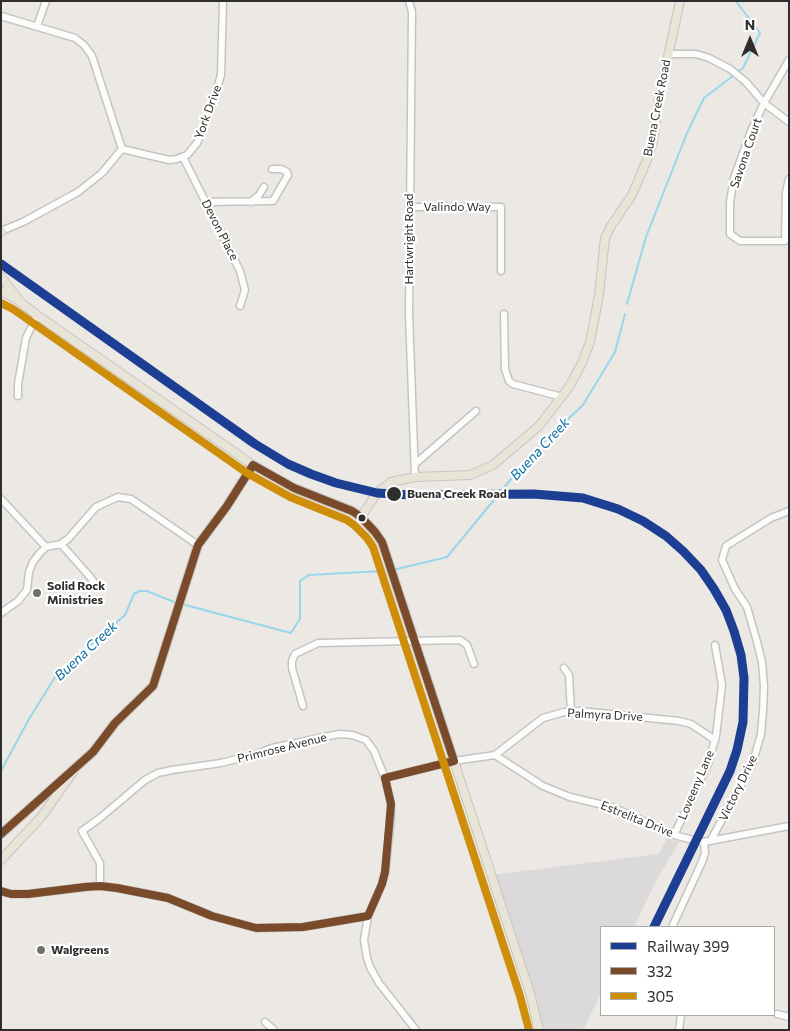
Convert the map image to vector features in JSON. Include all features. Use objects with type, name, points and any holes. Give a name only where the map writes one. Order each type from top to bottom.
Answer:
[{"type":"main road","name":"Buena Creek Road","points":[[361,517],[382,488],[393,481],[415,476],[461,476],[477,473],[493,465],[539,426],[562,397],[582,363],[590,342],[599,295],[605,238],[632,195],[649,155],[680,1]]},
{"type":"main road","points":[[1,277],[19,301]]},
{"type":"main road","points":[[1,291],[19,301],[253,466],[294,488],[331,501],[361,517],[382,542],[530,993],[539,1030]]},
{"type":"main road","points":[[1,834],[92,752],[115,723],[153,686],[198,545],[227,506],[253,466]]},
{"type":"main road","points":[[1,860],[42,816],[77,766]]},
{"type":"street","points":[[37,26],[46,1]]},
{"type":"street","name":"York Drive","points":[[182,157],[198,143],[218,88],[222,62],[223,1]]},
{"type":"street","name":"Hartwright Road","points":[[409,1],[412,12],[409,314],[415,476]]},
{"type":"street","points":[[1,16],[75,38],[84,45],[92,56],[122,149]]},
{"type":"street","points":[[668,54],[696,54],[709,58],[739,76],[764,103],[789,122]]},
{"type":"street","points":[[764,103],[789,60]]},
{"type":"street","name":"Savona Court","points":[[764,103],[751,131],[734,178],[730,202],[730,234],[740,241],[785,241],[786,192],[789,180]]},
{"type":"street","points":[[122,149],[169,160],[182,157]]},
{"type":"street","points":[[2,231],[23,222],[78,192],[102,173],[122,149]]},
{"type":"street","name":"Devon Place","points":[[182,157],[240,271],[244,290],[240,306]]},
{"type":"street","points":[[206,202],[271,202],[288,175],[281,169],[272,169]]},
{"type":"street","points":[[251,202],[264,187]]},
{"type":"street","name":"Valindo Way","points":[[410,207],[501,207],[501,271]]},
{"type":"street","points":[[504,314],[505,369],[509,381],[513,384],[562,397]]},
{"type":"street","points":[[18,396],[18,384],[26,338],[37,315]]},
{"type":"street","points":[[415,464],[476,410]]},
{"type":"street","points":[[1,613],[18,602],[27,590],[29,572],[33,562],[46,547],[61,544],[68,539],[96,507],[106,501],[123,497],[131,499],[198,545]]},
{"type":"street","points":[[1,499],[46,547]]},
{"type":"street","name":"Victory Drive","points":[[672,926],[702,862],[708,841],[753,762],[761,734],[763,678],[756,638],[747,607],[735,589],[722,560],[726,546],[771,518],[789,511]]},
{"type":"street","points":[[61,544],[95,584]]},
{"type":"street","points":[[303,706],[292,668],[295,654],[315,644],[326,642],[460,640],[467,645],[474,664]]},
{"type":"street","name":"Loveeny Lane","points":[[674,835],[708,764],[715,740],[721,707],[722,685],[715,645]]},
{"type":"street","points":[[564,668],[570,675],[571,712]]},
{"type":"street","name":"Palmyra Drive","points":[[385,778],[454,761],[495,755],[543,718],[571,712],[679,721],[691,724],[715,740]]},
{"type":"street","name":"Primrose Avenue","points":[[100,886],[100,863],[82,831],[145,780],[158,773],[221,763],[272,748],[339,734],[352,735],[366,740],[374,751],[385,778],[392,817],[386,868],[382,884],[368,916],[364,940],[370,967],[379,983],[416,1030]]},
{"type":"street","name":"Estrelita Drive","points":[[495,755],[543,786],[570,797],[612,807],[674,835],[708,841],[789,826]]},
{"type":"street","points":[[1,891],[11,894],[28,894],[100,886],[168,898],[212,916],[256,928],[304,927],[368,916]]},
{"type":"street","points":[[777,1014],[789,1017]]},
{"type":"street","points":[[679,1030],[681,1016]]},
{"type":"street","points":[[265,1022],[274,1030]]},
{"type":"shaded area","points":[[667,838],[679,842],[656,881],[634,926],[600,926],[600,995],[583,1030],[542,1030],[491,875],[659,854]]},
{"type":"waterway","name":"Buena Creek","points":[[736,1],[760,33],[743,68],[737,72]]},
{"type":"waterway","name":"Buena Creek","points":[[627,304],[646,237],[687,133],[704,98],[734,75]]},
{"type":"waterway","name":"Buena Creek","points":[[397,569],[447,557],[535,450],[583,405],[615,352],[625,314]]},
{"type":"waterway","name":"Buena Creek","points":[[185,605],[291,633],[300,619],[300,581],[309,575],[382,571]]},
{"type":"waterway","name":"Buena Creek","points":[[1,771],[29,719],[57,674],[125,615],[134,594],[140,591],[147,591],[174,602]]},
{"type":"rail line","name":"399","points":[[1,264],[255,444],[288,464],[311,474],[336,483],[377,493],[411,495],[534,494],[583,498],[618,509],[643,521],[666,536],[683,551],[701,570],[714,589],[726,610],[734,631],[741,655],[744,678],[743,722],[730,771],[654,926]]},
{"type":"transit line","name":"305","points":[[1,303],[13,309],[247,473],[290,497],[347,520],[367,538],[373,547],[520,996],[529,1030]]},
{"type":"transit line","name":"332","points":[[1,834],[93,752],[115,723],[153,686],[198,545],[227,506],[253,465],[294,488],[352,511],[361,517],[375,532],[382,542],[454,761],[385,778],[391,804],[385,872],[382,884],[368,916],[303,927],[256,928],[212,916],[168,898],[117,888],[85,887],[28,894],[11,894],[1,891]]},
{"type":"place","name":"Buena Creek Road","points":[[394,494]]},
{"type":"place","name":"Solid Rock Ministries","points":[[37,593]]},
{"type":"place","name":"Walgreens","points":[[41,950]]}]
